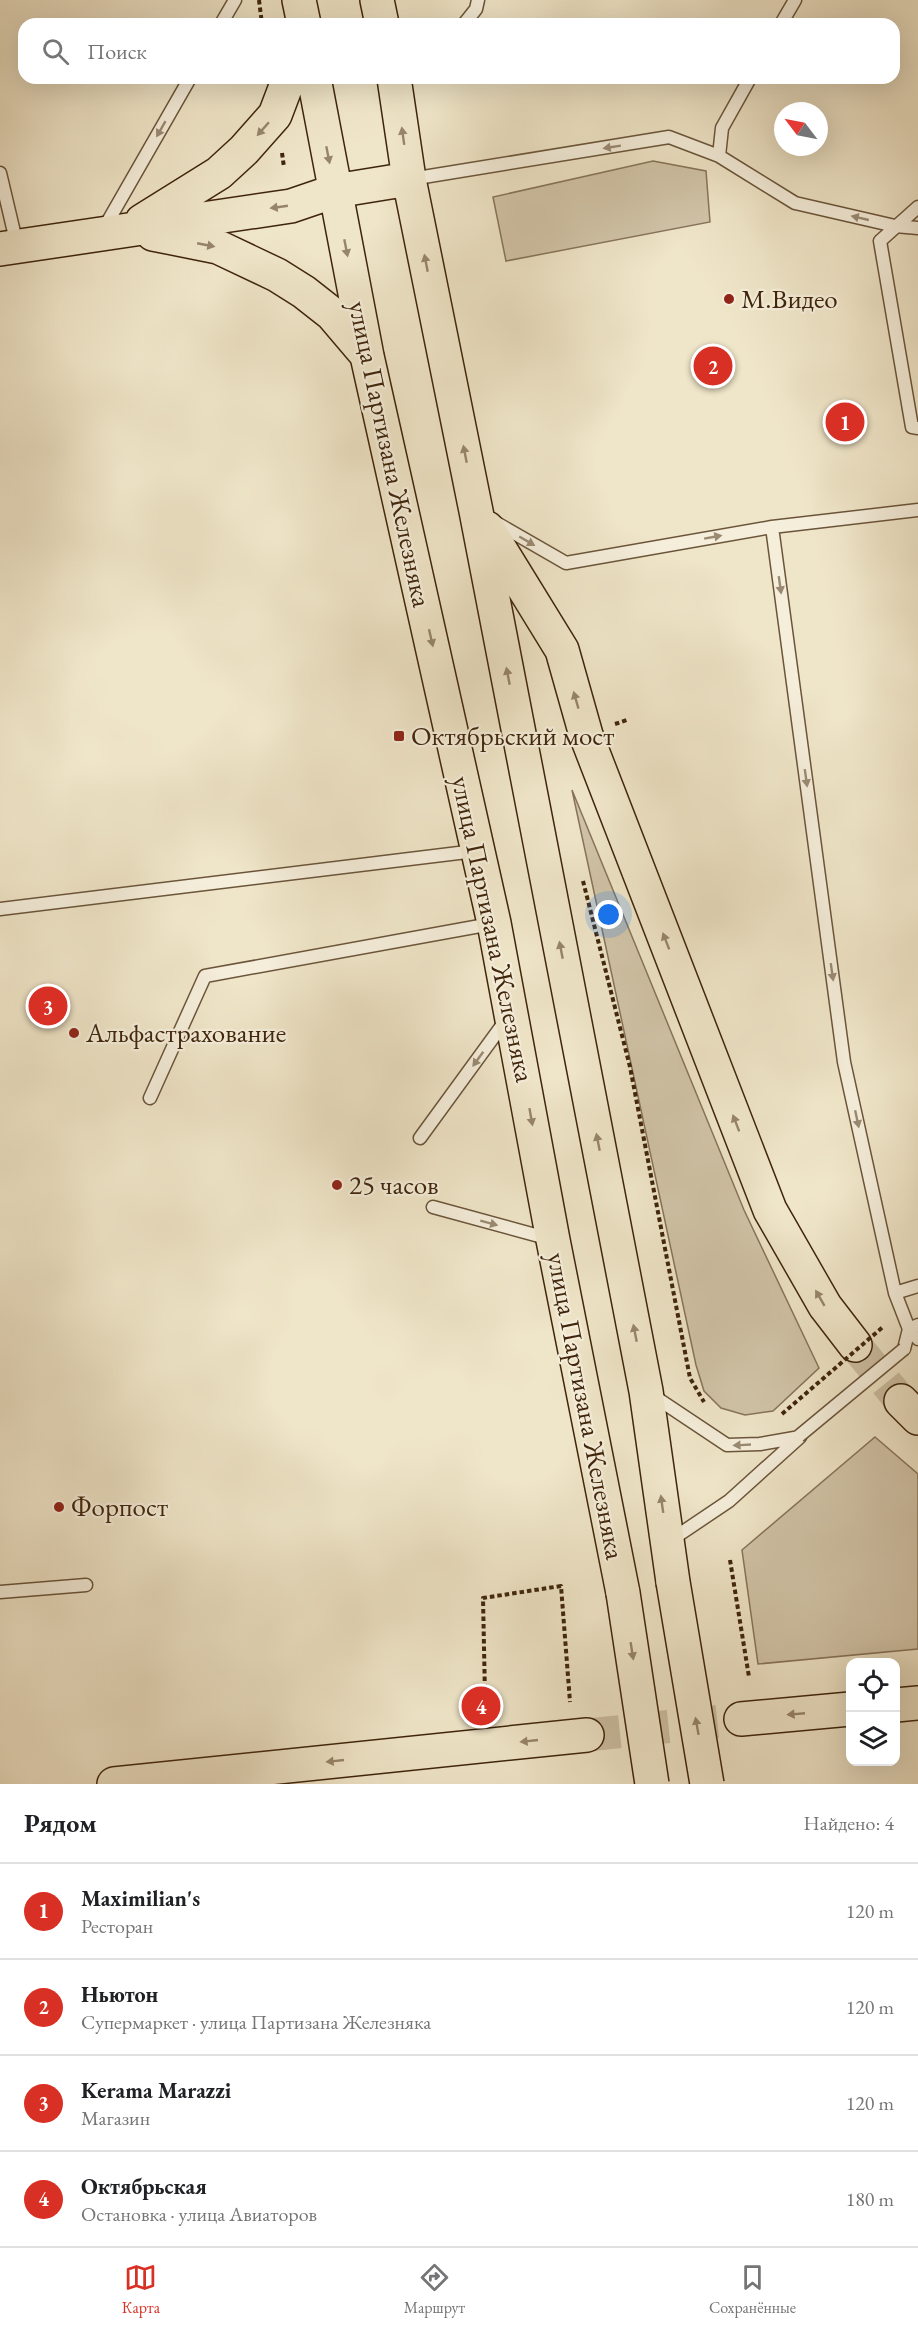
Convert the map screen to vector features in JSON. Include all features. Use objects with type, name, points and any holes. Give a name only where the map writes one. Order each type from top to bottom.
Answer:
[{"type":"main road","points":[[296,18],[298,0]]},
{"type":"main road","points":[[298,0],[302,18]]},
{"type":"main road","points":[[376,0],[380,18]]},
{"type":"main road","points":[[115,231],[219,174],[275,115],[287,84]]},
{"type":"main road","name":"улица Партизана Железняка","points":[[315,84],[367,356],[479,851],[512,1011],[553,1240],[623,1593],[652,1784]]},
{"type":"main road","name":"улица Партизана Железняка","points":[[399,86],[409,179],[476,511],[646,1390],[673,1582],[707,1784]]},
{"type":"main road","points":[[8,248],[291,206],[335,191],[409,179]]},
{"type":"main road","points":[[115,231],[218,247],[277,275],[332,314],[367,356]]},
{"type":"main road","points":[[476,511],[562,650],[585,735],[770,1210],[825,1306],[855,1345]]},
{"type":"main road","points":[[900,1705],[918,1703]]},
{"type":"main road","points":[[741,1719],[846,1709]]},
{"type":"main road","points":[[114,1784],[587,1735]]},
{"type":"lane","points":[[225,18],[235,0]]},
{"type":"lane","points":[[469,18],[476,9],[478,0]]},
{"type":"lane","points":[[784,18],[795,0]]},
{"type":"lane","points":[[115,231],[187,84]]},
{"type":"lane","points":[[719,156],[722,128],[747,84]]},
{"type":"lane","points":[[409,179],[669,137],[719,156],[795,203],[894,226],[918,228]]},
{"type":"lane","points":[[0,173],[8,248]]},
{"type":"lane","points":[[918,207],[894,226],[880,242],[912,427],[918,428]]},
{"type":"lane","points":[[476,511],[566,563],[772,527],[918,510]]},
{"type":"lane","points":[[772,527],[844,1062],[895,1293],[918,1339]]},
{"type":"lane","points":[[0,909],[479,851]]},
{"type":"lane","points":[[150,1098],[205,976],[494,923]]},
{"type":"lane","points":[[420,1138],[512,1011]]},
{"type":"lane","points":[[433,1207],[553,1240]]},
{"type":"lane","points":[[895,1293],[918,1286]]},
{"type":"lane","points":[[667,1543],[729,1501],[799,1437],[904,1349],[914,1327]]},
{"type":"lane","points":[[646,1390],[727,1445],[760,1444],[799,1437]]},
{"type":"lane","points":[[0,1592],[86,1585]]},
{"type":"path","points":[[259,0],[261,18]]},
{"type":"path","points":[[585,735],[627,720]]},
{"type":"path","points":[[580,873],[630,1068],[690,1378],[704,1402],[712,1408]]},
{"type":"path","points":[[776,1418],[885,1326]]},
{"type":"path","points":[[730,1560],[749,1677]]},
{"type":"path","points":[[485,1696],[483,1598],[561,1586],[570,1702]]},
{"type":"shaded area","points":[[653,161],[706,171],[710,222],[506,261],[493,197]]},
{"type":"shaded area","points":[[572,790],[744,1210],[819,1368],[773,1411],[745,1415],[721,1408],[704,1391],[696,1365]]},
{"type":"shaded area","points":[[875,1437],[918,1474],[918,1649],[758,1664],[742,1550]]},
{"type":"tunnel","points":[[855,1345],[901,1401]]},
{"type":"tunnel","points":[[587,1735],[741,1719]]},
{"type":"place","name":"М.Видео","points":[[729,299]]},
{"type":"place","name":"Ньютон","points":[[713,366]]},
{"type":"place","name":"Maximilian's","points":[[845,422]]},
{"type":"place","name":"Октябрьский мост","points":[[399,736]]},
{"type":"place","name":"Kerama Marazzi","points":[[48,1006]]},
{"type":"place","name":"Альфастрахование","points":[[74,1033]]},
{"type":"place","name":"25 часов","points":[[337,1185]]},
{"type":"place","name":"Форпост","points":[[59,1507]]},
{"type":"place","name":"Октябрьская","points":[[481,1706]]}]
